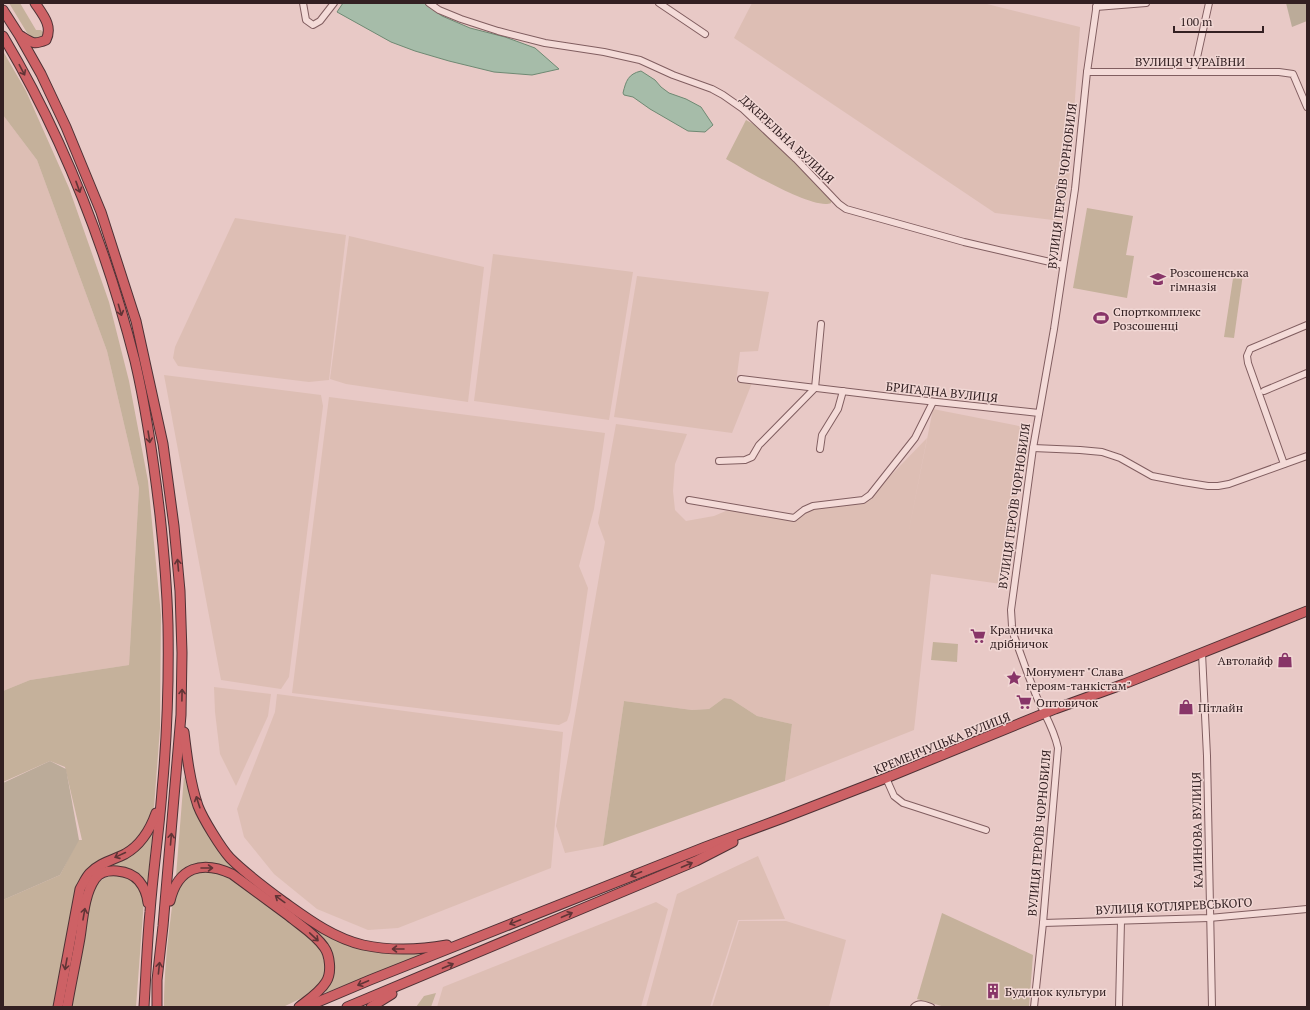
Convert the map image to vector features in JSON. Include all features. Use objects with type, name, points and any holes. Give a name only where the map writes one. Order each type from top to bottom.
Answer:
[{"type":"highway","points":[[19,34],[31,42],[37,43],[46,40],[48,35],[48,24],[35,3]]},
{"type":"highway","points":[[3,10],[19,34],[66,127],[101,212],[136,321],[163,444],[174,526],[180,591],[182,653],[181,715],[158,980],[157,1007]]},
{"type":"highway","points":[[3,36],[55,134],[76,181],[120,308],[135,363],[156,480],[167,599],[167,716],[162,790],[150,912],[144,1007]]},
{"type":"highway","name":"КРЕМЕНЧУЦЬКА ВУЛИЦЯ","points":[[764,825],[1307,611]]},
{"type":"highway","points":[[181,715],[190,778],[199,807],[211,830],[229,856],[257,882],[313,923],[334,934],[361,944],[388,950],[429,948],[464,943]]},
{"type":"highway","points":[[58,1007],[80,889],[89,873],[100,865],[125,854],[143,839],[151,827],[162,790]]},
{"type":"highway","points":[[306,1007],[705,847],[764,825]]},
{"type":"highway","points":[[347,1007],[696,861],[764,825]]},
{"type":"highway","points":[[163,926],[174,887],[179,879],[189,872],[199,868],[209,867],[222,869],[232,874],[305,928],[325,948],[330,967],[329,976],[326,982],[313,996],[299,1007]]},
{"type":"highway","points":[[67,1007],[87,897],[96,878],[107,872],[117,871],[133,876],[138,880],[147,894],[150,912]]},
{"type":"highway","points":[[371,1007],[423,976]]},
{"type":"street","points":[[303,3],[306,20],[313,25],[320,21],[334,3]]},
{"type":"street","name":"ДЖЕРЕЛЬНА ВУЛИЦЯ","points":[[429,3],[439,10],[460,20],[498,31],[545,43],[604,52],[640,60],[673,75],[723,94],[743,109],[796,159],[839,204],[846,209],[964,242],[1063,265]]},
{"type":"street","points":[[659,3],[705,34]]},
{"type":"street","points":[[1097,5],[1146,3]]},
{"type":"street","points":[[1194,71],[1209,3]]},
{"type":"street","name":"ВУЛИЦЯ ГЕРОЇВ ЧОРНОБИЛЯ","points":[[1034,1007],[1058,748],[1056,736],[1038,699],[1014,636],[1011,618],[1011,602],[1033,448],[1074,189],[1087,72],[1097,5]]},
{"type":"street","name":"ВУЛИЦЯ ЧУРАЇВНИ","points":[[1087,72],[1194,71],[1279,72],[1293,74],[1307,107]]},
{"type":"street","points":[[719,461],[745,460],[752,457],[759,445],[815,388],[821,324]]},
{"type":"street","points":[[1284,464],[1247,358],[1250,349],[1307,325]]},
{"type":"street","points":[[1264,392],[1307,373]]},
{"type":"street","name":"БРИГАДНА ВУЛИЦЯ","points":[[741,379],[1039,414]]},
{"type":"street","points":[[820,449],[822,435],[838,409],[842,391]]},
{"type":"street","points":[[689,500],[794,518],[804,510],[813,506],[863,500],[870,495],[915,438],[933,402]]},
{"type":"street","points":[[1033,448],[1102,452],[1120,458],[1152,476],[1208,486],[1229,484],[1307,456]]},
{"type":"street","name":"КАЛИНОВА ВУЛИЦЯ","points":[[1202,653],[1207,748],[1209,918],[1212,1007]]},
{"type":"street","points":[[886,778],[894,796],[903,803],[986,830]]},
{"type":"street","name":"ВУЛИЦЯ КОТЛЯРЕВСЬКОГО","points":[[1042,923],[1209,918],[1307,909]]},
{"type":"street","points":[[1119,1007],[1121,921]]},
{"type":"street","points":[[914,1007],[918,1004],[931,1007]]},
{"type":"shaded area","points":[[9,3],[20,3],[36,30],[41,30],[44,33],[44,36],[37,40],[29,36]]},
{"type":"shaded area","points":[[343,3],[424,3],[442,16],[470,28],[505,37],[535,48],[559,69],[532,75],[494,72],[415,51],[391,42],[337,12]]},
{"type":"shaded area","points":[[752,3],[983,3],[1080,27],[1069,184],[1061,221],[995,213],[734,38]]},
{"type":"shaded area","points":[[1286,3],[1307,3],[1307,21],[1292,27]]},
{"type":"shaded area","points":[[3,51],[26,91],[69,188],[109,302],[129,381],[148,481],[161,615],[160,728],[154,807],[141,833],[125,850],[108,856],[92,866],[55,1007],[3,1007],[3,900],[60,875],[78,840],[82,840],[65,767],[50,761],[3,782],[3,691],[30,680],[129,665],[139,488],[107,351],[37,160],[3,115]]},
{"type":"shaded area","points":[[641,71],[655,80],[669,93],[686,99],[701,107],[713,125],[705,132],[688,131],[650,109],[633,97],[624,95],[624,89],[630,76]]},
{"type":"shaded area","points":[[3,115],[37,160],[107,351],[139,488],[129,665],[30,680],[3,691]]},
{"type":"shaded area","points":[[746,120],[757,126],[825,192],[831,200],[831,203],[822,204],[795,195],[726,159]]},
{"type":"shaded area","points":[[1087,208],[1133,216],[1126,255],[1134,256],[1127,298],[1073,288]]},
{"type":"shaded area","points":[[235,218],[346,235],[329,380],[309,382],[178,366],[173,358],[175,347]]},
{"type":"shaded area","points":[[349,236],[484,267],[468,402],[346,384],[330,379]]},
{"type":"shaded area","points":[[493,254],[633,272],[609,420],[474,401]]},
{"type":"shaded area","points":[[1234,272],[1243,274],[1234,338],[1224,337]]},
{"type":"shaded area","points":[[637,276],[769,292],[758,351],[740,352],[736,382],[752,383],[732,433],[614,417]]},
{"type":"shaded area","points":[[164,375],[321,395],[323,406],[289,677],[281,689],[221,680]]},
{"type":"shaded area","points":[[329,397],[605,433],[594,509],[579,566],[588,588],[570,712],[567,721],[559,725],[292,693]]},
{"type":"shaded area","points":[[933,409],[1029,428],[1001,584],[931,574],[914,730],[785,781],[792,724],[757,716],[731,699],[724,698],[709,709],[692,710],[624,701],[603,846],[565,853],[556,826],[605,542],[598,523],[616,424],[687,434],[675,464],[673,491],[675,510],[686,521],[714,516],[728,510],[796,521],[809,508],[865,502],[927,438],[908,535]]},
{"type":"shaded area","points":[[933,642],[958,644],[957,662],[931,660]]},
{"type":"shaded area","points":[[214,687],[271,694],[268,716],[236,786],[220,754],[215,712]]},
{"type":"shaded area","points":[[277,694],[563,732],[551,868],[398,928],[368,930],[317,909],[274,874],[244,837],[237,809],[275,712]]},
{"type":"shaded area","points":[[724,698],[731,699],[757,716],[792,724],[785,781],[603,846],[624,701],[692,710],[709,709]]},
{"type":"shaded area","points":[[50,761],[66,769],[79,840],[60,875],[3,900],[3,783]]},
{"type":"shaded area","points":[[184,776],[199,817],[238,873],[222,866],[206,863],[191,866],[176,876]]},
{"type":"shaded area","points":[[153,831],[147,884],[139,875],[126,868],[108,866],[123,859]]},
{"type":"shaded area","points":[[758,856],[785,919],[738,920],[710,1007],[646,1007],[677,894]]},
{"type":"shaded area","points":[[215,871],[240,882],[306,934],[321,949],[326,969],[323,978],[308,995],[283,1007],[164,1007],[167,949],[172,905],[175,894],[177,888],[183,881],[197,873]]},
{"type":"shaded area","points":[[113,875],[130,878],[134,881],[140,889],[144,900],[136,1007],[71,1007],[89,899],[93,890],[100,881]]},
{"type":"shaded area","points":[[656,902],[668,909],[641,1007],[437,1007],[443,987]]},
{"type":"shaded area","points":[[942,913],[1033,955],[1029,1007],[945,1007],[917,999]]},
{"type":"shaded area","points":[[739,921],[786,921],[846,940],[829,1007],[712,1007]]},
{"type":"shaded area","points":[[315,928],[379,952],[405,954],[427,953],[325,993],[332,975],[334,962],[328,944],[314,930]]},
{"type":"shaded area","points":[[436,993],[431,1007],[416,1007],[424,996]]},
{"type":"place","name":"Розсошенська гімназія","points":[[1158,279]]},
{"type":"place","name":"Спорткомплекс Розсошенці","points":[[1101,318]]},
{"type":"place","name":"Крамничка дрібничок","points":[[978,636]]},
{"type":"place","name":"Автолайф","points":[[1285,660]]},
{"type":"place","name":"Монумент \"Слава героям-танкістам\"","points":[[1014,678]]},
{"type":"place","name":"Оптовичок","points":[[1024,702]]},
{"type":"place","name":"Пітлайн","points":[[1186,707]]},
{"type":"place","name":"Будинок культури","points":[[993,991]]}]
